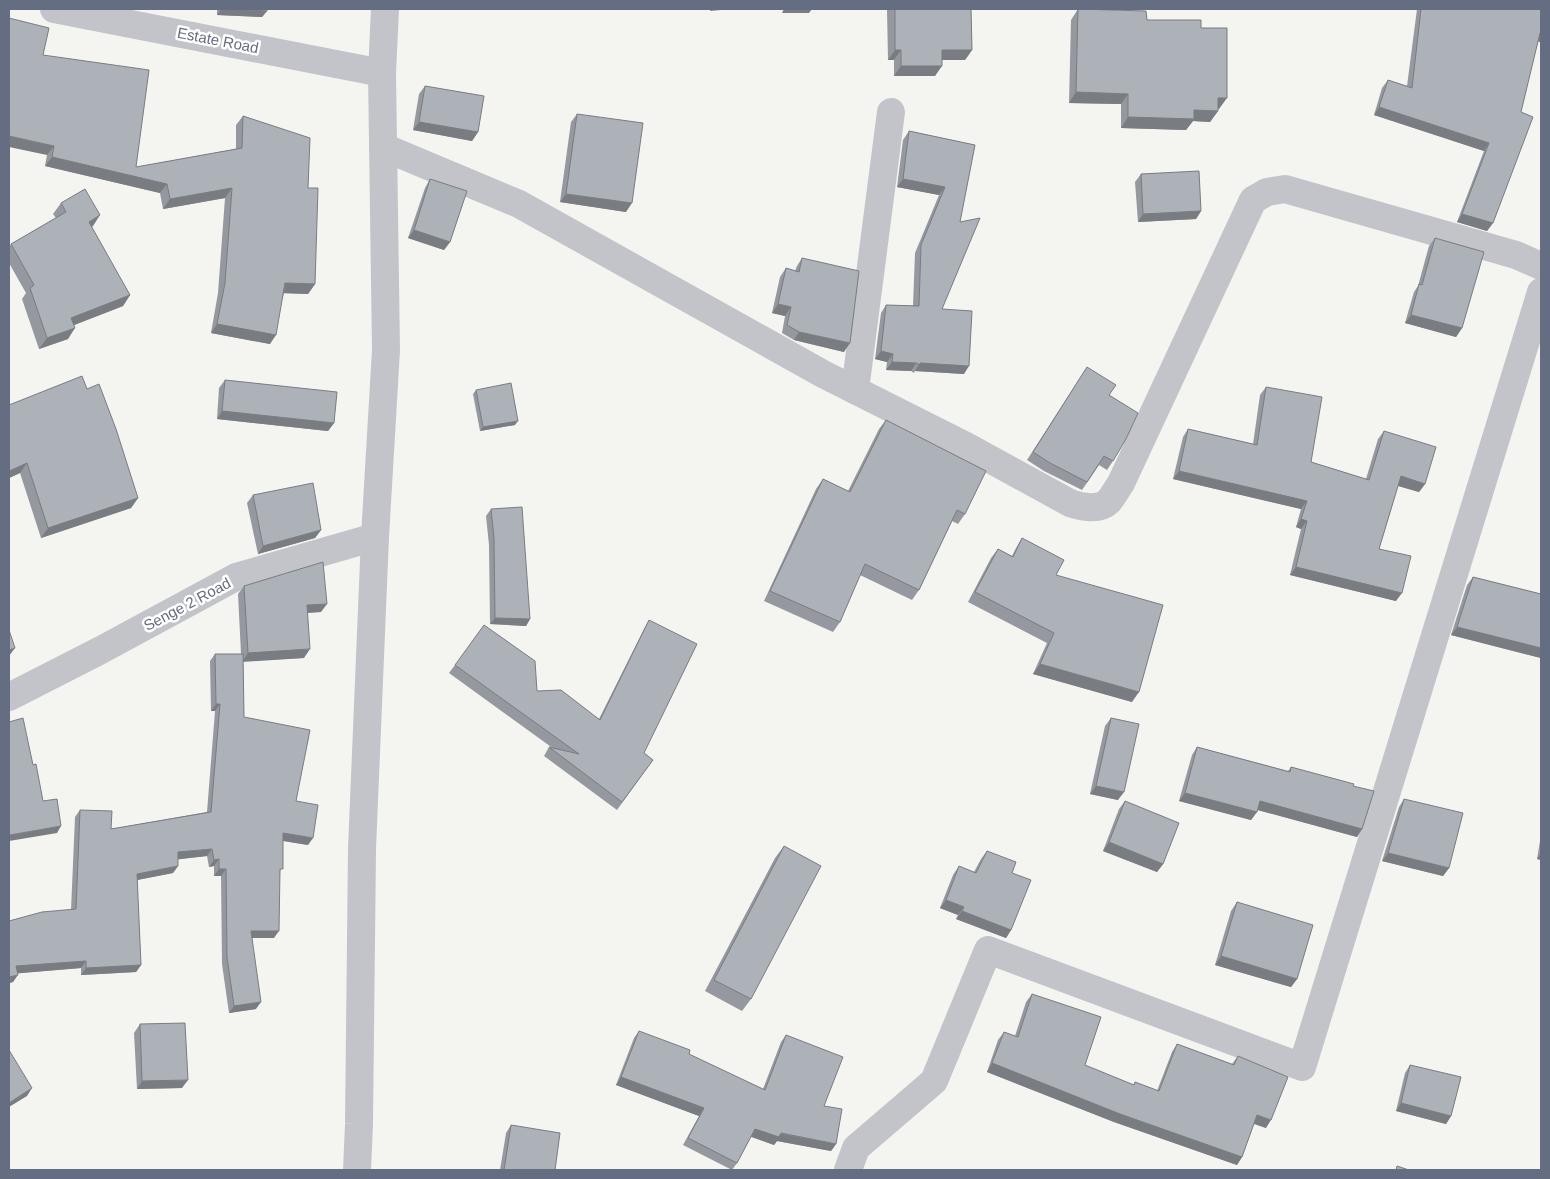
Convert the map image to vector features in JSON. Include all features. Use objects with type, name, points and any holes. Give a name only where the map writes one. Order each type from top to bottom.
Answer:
[{"type":"street","name":"Estate Road","points":[[54,9],[382,72]]},
{"type":"street","points":[[357,1170],[362,849],[375,537],[386,350],[382,72],[385,9]]},
{"type":"street","points":[[855,390],[891,112]]},
{"type":"street","points":[[383,147],[519,204],[823,374],[966,446],[1070,503],[1083,507],[1093,507],[1108,502],[1120,483],[1253,200],[1267,192],[1285,189],[1516,255],[1541,266]]},
{"type":"street","points":[[848,1170],[856,1148],[934,1082],[988,950],[1302,1067],[1541,292]]},
{"type":"street","name":"Senge 2 Road","points":[[9,697],[236,577],[375,537]]},
{"type":"building","points":[[229,9],[267,9],[267,11]]},
{"type":"building","points":[[895,9],[971,9],[972,50],[942,50],[942,66],[901,66],[901,50],[895,50]]},
{"type":"building","points":[[1078,9],[1146,11],[1147,20],[1201,20],[1201,28],[1227,28],[1227,98],[1218,98],[1218,111],[1194,110],[1194,119],[1128,117],[1128,94],[1076,92]]},
{"type":"building","points":[[1421,9],[1541,9],[1541,33],[1521,112],[1533,117],[1493,223],[1462,214],[1489,143],[1379,107],[1388,80],[1412,88]]},
{"type":"building","points":[[9,18],[49,28],[43,55],[149,70],[136,167],[242,148],[243,116],[310,138],[308,188],[318,188],[315,284],[285,283],[276,335],[217,324],[225,283],[232,188],[170,199],[167,184],[52,157],[54,146],[9,136]]},
{"type":"building","points":[[425,86],[484,96],[478,132],[419,122]]},
{"type":"building","points":[[577,114],[643,123],[632,203],[566,194]]},
{"type":"building","points":[[909,131],[975,145],[960,222],[980,218],[942,309],[972,311],[969,366],[920,363],[920,365],[916,363],[892,362],[893,354],[881,351],[886,305],[919,306],[921,245],[945,187],[903,179]]},
{"type":"building","points":[[1199,171],[1201,211],[1143,214],[1141,174]]},
{"type":"building","points":[[430,179],[467,191],[450,242],[414,230]]},
{"type":"building","points":[[85,189],[100,215],[89,222],[130,295],[71,318],[75,328],[47,338],[30,288],[34,285],[11,244],[66,212],[61,203]]},
{"type":"building","points":[[1435,238],[1484,252],[1462,328],[1411,315],[1419,284],[1422,285]]},
{"type":"building","points":[[802,258],[859,271],[850,343],[799,332],[787,325],[791,307],[778,304],[786,268],[799,272]]},
{"type":"building","points":[[1087,367],[1116,385],[1109,395],[1138,413],[1113,461],[1104,456],[1087,482],[1033,452]]},
{"type":"building","points":[[82,376],[87,389],[99,384],[116,429],[138,498],[48,528],[27,463],[9,471],[9,405]]},
{"type":"building","points":[[225,380],[337,392],[334,423],[222,411]]},
{"type":"building","points":[[511,383],[518,421],[483,427],[476,390]]},
{"type":"building","points":[[1266,387],[1322,397],[1311,462],[1369,480],[1384,431],[1436,447],[1425,484],[1401,476],[1379,549],[1411,556],[1402,593],[1296,567],[1307,521],[1301,519],[1307,501],[1179,471],[1188,429],[1257,445]]},
{"type":"building","points":[[886,420],[986,471],[965,514],[957,510],[919,590],[865,564],[840,622],[770,591],[823,479],[850,492]]},
{"type":"building","points":[[313,483],[321,530],[263,546],[253,495]]},
{"type":"building","points":[[522,507],[530,619],[495,618],[494,538],[491,509]]},
{"type":"building","points":[[1022,538],[1064,560],[1056,575],[1163,605],[1139,692],[1040,664],[1054,633],[975,592],[998,549],[1013,557]]},
{"type":"building","points":[[323,562],[327,604],[307,605],[310,649],[248,653],[244,586]]},
{"type":"building","points":[[1473,577],[1541,594],[1541,648],[1457,627]]},
{"type":"building","points":[[649,620],[697,644],[644,753],[653,760],[622,802],[549,747],[579,754],[455,665],[484,625],[535,661],[537,691],[561,690],[600,720]]},
{"type":"building","points":[[9,630],[15,648],[9,650]]},
{"type":"building","points":[[215,654],[243,654],[244,717],[310,730],[296,801],[318,805],[313,838],[283,833],[283,869],[280,869],[279,931],[251,931],[261,1002],[234,1006],[227,957],[226,869],[219,869],[219,859],[214,860],[212,849],[178,852],[178,866],[137,874],[141,965],[86,968],[86,961],[16,966],[18,975],[9,977],[9,921],[42,912],[76,909],[80,810],[112,811],[111,829],[211,812],[220,704],[216,704]]},
{"type":"building","points":[[23,718],[33,765],[36,764],[43,801],[57,799],[61,826],[10,835],[9,837],[9,722]]},
{"type":"building","points":[[1111,718],[1139,724],[1124,792],[1096,786]]},
{"type":"building","points":[[1197,747],[1290,772],[1291,767],[1374,791],[1362,829],[1260,801],[1257,812],[1185,793]]},
{"type":"building","points":[[1404,799],[1463,813],[1449,868],[1388,853]]},
{"type":"building","points":[[1125,801],[1179,823],[1163,864],[1109,842]]},
{"type":"building","points":[[784,846],[821,866],[751,999],[714,980]]},
{"type":"building","points":[[987,851],[1016,862],[1012,873],[1031,880],[1011,930],[962,911],[964,907],[946,900],[959,866],[976,873]]},
{"type":"building","points":[[1237,902],[1313,925],[1297,979],[1221,956]]},
{"type":"building","points":[[1032,994],[1101,1017],[1085,1065],[1134,1085],[1135,1082],[1159,1091],[1177,1044],[1234,1065],[1238,1056],[1288,1077],[1271,1120],[1257,1115],[1242,1157],[1120,1114],[992,1063],[1004,1032],[1018,1037]]},
{"type":"building","points":[[185,1023],[188,1080],[142,1081],[140,1024]]},
{"type":"building","points":[[639,1031],[690,1050],[689,1054],[765,1090],[786,1035],[843,1057],[824,1106],[842,1109],[836,1144],[781,1133],[779,1137],[755,1129],[737,1163],[688,1138],[704,1108],[621,1077]]},
{"type":"building","points":[[9,1050],[32,1088],[9,1103]]},
{"type":"building","points":[[1410,1065],[1461,1077],[1451,1116],[1401,1103]]},
{"type":"building","points":[[511,1125],[560,1133],[555,1170],[504,1170]]},
{"type":"building","points":[[1397,1166],[1409,1170],[1396,1170]]}]
